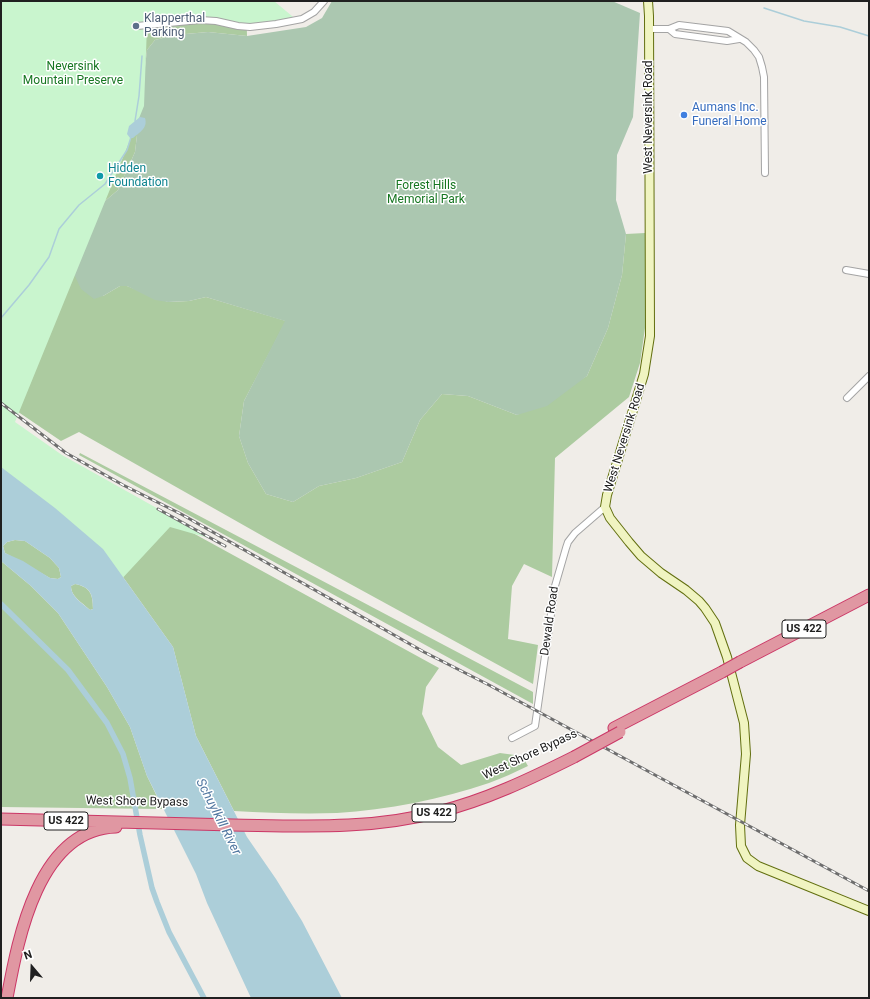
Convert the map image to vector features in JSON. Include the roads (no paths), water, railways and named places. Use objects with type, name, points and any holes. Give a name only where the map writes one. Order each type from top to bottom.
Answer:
[{"type":"highway","name":"West Shore Bypass","points":[[1,812],[186,824],[282,822],[360,818],[423,809],[454,801],[493,788],[571,754],[723,675],[869,595]]},
{"type":"highway","name":"West Shore Bypass","points":[[741,665],[869,602]]},
{"type":"highway","name":"West Shore Bypass","points":[[1,819],[282,822]]},
{"type":"highway","points":[[7,998],[17,946],[25,920],[36,890],[51,864],[65,848],[82,836],[97,830],[131,821]]},
{"type":"street","points":[[136,26],[200,20],[216,21],[250,27],[276,24],[302,19],[314,12],[324,1]]},
{"type":"street","name":"West Neversink Road","points":[[648,1],[650,336],[644,374],[605,507],[610,518],[641,556],[699,601],[716,625],[744,723],[746,754],[740,825],[741,846],[743,852],[750,861],[758,866],[869,911]]},
{"type":"street","points":[[649,29],[669,29],[679,25],[728,31],[746,42],[754,50],[759,57],[762,67],[765,173]]},
{"type":"street","points":[[669,29],[675,34],[727,41],[739,39]]},
{"type":"street","points":[[846,270],[869,274]]},
{"type":"street","points":[[847,398],[869,376]]},
{"type":"street","name":"Dewald Road","points":[[512,738],[535,726],[555,586],[568,542],[578,529],[605,507]]},
{"type":"water","points":[[140,117],[145,118],[146,121],[144,127],[141,132],[133,138],[130,138],[127,134],[129,126]]},
{"type":"water","name":"Schuylkill River","points":[[1,467],[55,508],[103,549],[173,647],[196,736],[247,837],[276,879],[302,921],[342,998],[251,998],[207,903],[196,874],[147,776],[130,727],[107,687],[58,613],[31,586],[1,561]],"holes":[[[15,540],[25,541],[50,558],[59,568],[61,577],[58,579],[50,578],[23,561],[5,553],[3,546],[7,542]],[[75,584],[84,587],[90,592],[93,609],[90,610],[75,597],[71,590],[71,586]]]},
{"type":"waterway","points":[[764,8],[804,21],[840,27],[869,36]]},
{"type":"waterway","points":[[135,121],[139,96],[142,56]]},
{"type":"waterway","points":[[1,318],[29,285],[49,257],[59,229],[79,205],[105,184],[127,150],[131,137]]},
{"type":"waterway","points":[[1,604],[68,670],[107,723],[123,754],[130,778],[140,835],[152,888],[169,932],[204,998]]},
{"type":"railway","points":[[1,403],[66,453],[123,485],[181,514],[424,652],[489,685],[869,891]]},
{"type":"railway","points":[[158,509],[225,546]]},
{"type":"place","name":"Klapperthal Parking","points":[[136,26]]},
{"type":"place","name":"Aumans Inc. Funeral Home","points":[[684,115]]},
{"type":"place","name":"Hidden Foundation","points":[[100,176]]},
{"type":"park label","name":"Neversink Mountain Preserve","points":[[73,74]]},
{"type":"park label","name":"Forest Hills Memorial Park","points":[[426,193]]}]
